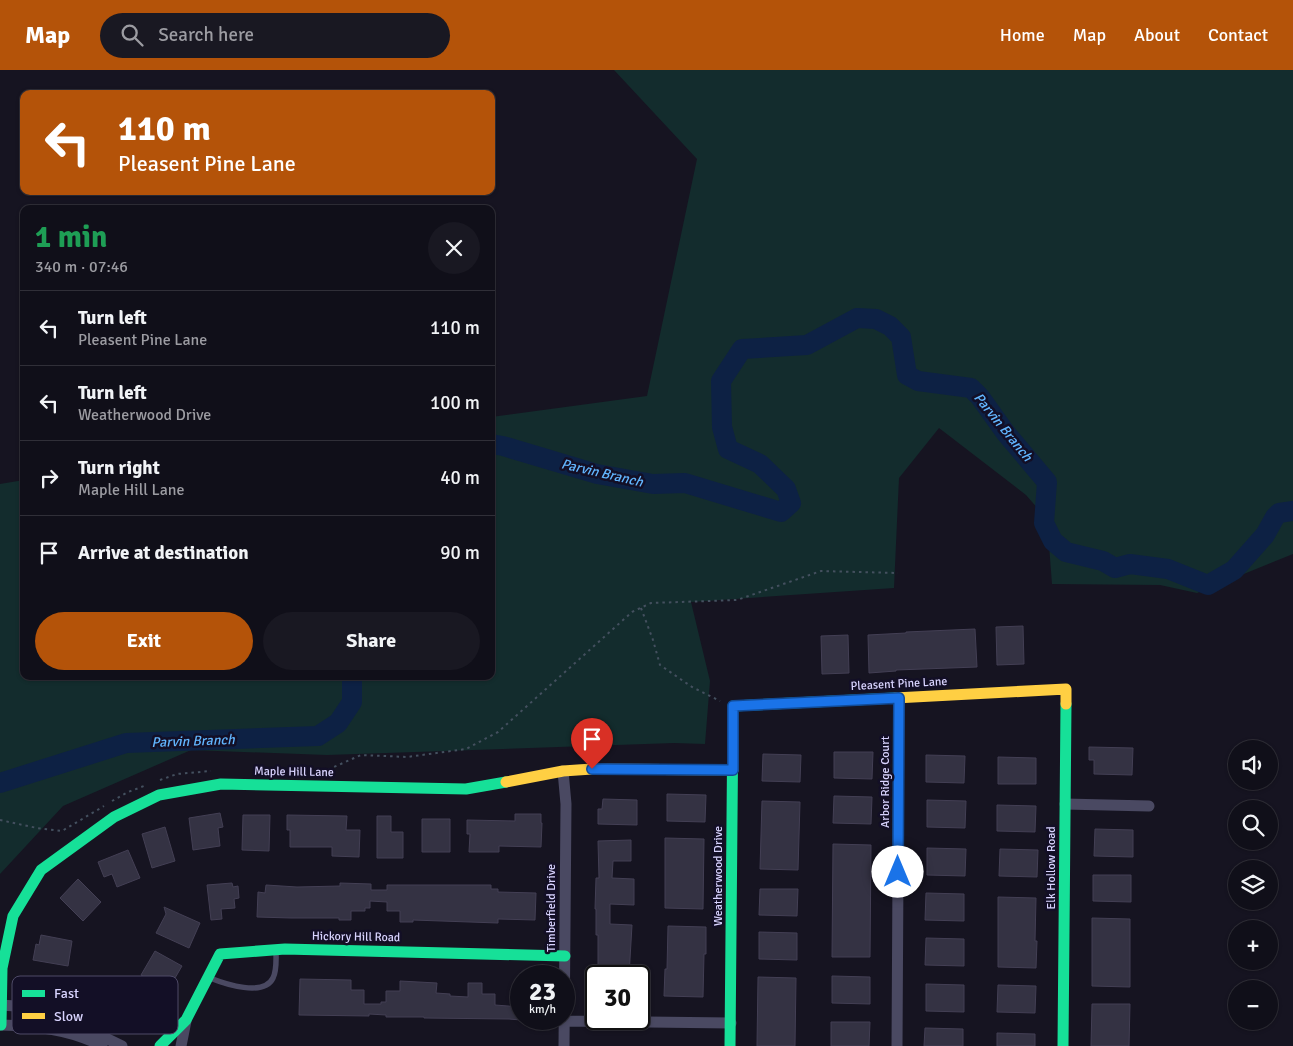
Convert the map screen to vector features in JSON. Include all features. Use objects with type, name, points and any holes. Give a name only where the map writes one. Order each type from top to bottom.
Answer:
[{"type":"street","name":"Pleasent Pine Lane","points":[[733,706],[1066,689]]},
{"type":"street","name":"Elk Hollow Road","points":[[1063,1046],[1066,689]]},
{"type":"street","name":"Arbor Ridge Court","points":[[897,1046],[899,698]]},
{"type":"street","name":"Weatherwood Drive","points":[[730,1046],[733,706]]},
{"type":"street","name":"Maple Hill Lane","points":[[0,1025],[2,968],[13,916],[41,870],[114,817],[159,795],[221,784],[466,789],[563,771],[592,769],[733,770]]},
{"type":"street","name":"Timberfield Drive","points":[[563,771],[566,804],[565,965]]},
{"type":"street","points":[[1065,804],[1149,806]]},
{"type":"street","name":"Hickory Hill Road","points":[[181,1046],[186,1020],[220,954],[285,949],[565,956]]},
{"type":"street","name":"Hickory Hill Road","points":[[178,1028],[186,1020]]},
{"type":"street","points":[[575,1021],[731,1023]]},
{"type":"street","name":"Timberfield Drive","points":[[564,1030],[564,1046]]},
{"type":"street","points":[[74,1034],[102,1046]]},
{"type":"street","points":[[97,1034],[122,1046]]},
{"type":"street","name":"Hickory Hill Road","points":[[160,1046],[172,1034]]},
{"type":"lane","points":[[208,977],[236,986],[251,988],[263,986],[272,980],[276,971],[276,950]]},
{"type":"path","points":[[296,771],[325,771],[361,755],[407,758],[466,749],[498,732],[632,612],[651,603],[736,600],[821,572],[898,573]]},
{"type":"path","points":[[641,608],[654,640],[660,665],[692,687],[721,702]]},
{"type":"path","points":[[160,780],[177,774],[219,771]]},
{"type":"path","points":[[112,802],[128,792],[144,786]]},
{"type":"path","points":[[0,820],[62,831],[104,806]]},
{"type":"green space","points":[[614,70],[1293,70],[1293,554],[1197,593],[1160,585],[1052,584],[1047,519],[1026,495],[939,428],[899,478],[894,588],[691,602],[710,681],[705,744],[674,743],[327,755],[191,750],[63,806],[0,874],[0,484],[20,481],[20,680],[495,680],[495,416],[647,396],[697,159]]},
{"type":"building","points":[[1023,626],[1024,664],[997,665],[996,627]]},
{"type":"building","points":[[975,629],[977,667],[869,673],[868,635]]},
{"type":"building","points":[[848,635],[849,673],[822,674],[821,636]]},
{"type":"building","points":[[1089,747],[1133,748],[1132,775],[1094,774],[1094,760],[1089,760]]},
{"type":"building","points":[[834,752],[873,752],[872,779],[834,778]]},
{"type":"building","points":[[763,754],[801,755],[800,782],[762,781]]},
{"type":"building","points":[[926,755],[965,756],[964,783],[926,782]]},
{"type":"building","points":[[998,757],[1036,758],[1036,784],[998,784]]},
{"type":"building","points":[[667,794],[706,795],[705,822],[667,821]]},
{"type":"building","points":[[834,796],[872,797],[871,824],[833,823]]},
{"type":"building","points":[[603,799],[637,800],[637,825],[598,824],[598,809],[602,809]]},
{"type":"building","points":[[927,800],[966,801],[965,828],[927,827]]},
{"type":"building","points":[[762,801],[800,802],[798,870],[760,869]]},
{"type":"building","points":[[997,805],[1036,806],[1035,832],[997,831]]},
{"type":"building","points":[[220,813],[223,827],[218,828],[220,846],[193,850],[189,818]]},
{"type":"building","points":[[515,814],[541,814],[541,847],[499,846],[499,852],[469,852],[470,834],[467,834],[467,820],[515,821]]},
{"type":"building","points":[[243,815],[270,815],[269,851],[242,850]]},
{"type":"building","points":[[287,815],[347,816],[346,830],[360,830],[359,857],[332,856],[332,847],[290,847],[290,830],[287,830]]},
{"type":"building","points":[[377,816],[391,816],[391,832],[403,832],[403,858],[377,858]]},
{"type":"building","points":[[422,819],[450,819],[450,852],[422,852]]},
{"type":"building","points":[[165,827],[175,861],[152,868],[142,834]]},
{"type":"building","points":[[1095,829],[1133,830],[1133,857],[1094,856]]},
{"type":"building","points":[[665,838],[704,839],[703,909],[665,908]]},
{"type":"building","points":[[631,840],[631,861],[613,861],[612,878],[634,879],[634,905],[610,904],[610,924],[632,925],[630,965],[598,965],[598,935],[596,935],[595,909],[596,878],[599,878],[598,841]]},
{"type":"building","points":[[833,844],[871,845],[870,957],[832,957]]},
{"type":"building","points":[[927,848],[966,849],[965,876],[927,875]]},
{"type":"building","points":[[1000,849],[1038,850],[1037,877],[999,876]]},
{"type":"building","points":[[128,850],[140,878],[117,887],[112,874],[104,877],[98,862]]},
{"type":"building","points":[[1093,875],[1131,875],[1131,902],[1093,901]]},
{"type":"building","points":[[78,879],[101,902],[83,921],[60,898]]},
{"type":"building","points":[[232,883],[233,887],[238,886],[239,898],[234,899],[235,908],[221,909],[222,919],[211,920],[207,885]]},
{"type":"building","points":[[340,883],[371,884],[371,890],[387,890],[387,885],[491,885],[491,889],[498,889],[498,892],[536,893],[535,920],[498,919],[498,923],[413,920],[413,922],[400,922],[400,911],[387,911],[387,902],[370,901],[370,908],[365,908],[365,911],[351,911],[351,920],[339,920],[339,918],[257,917],[258,892],[265,893],[266,885],[297,887],[340,886]]},
{"type":"building","points":[[760,889],[798,889],[797,916],[759,915]]},
{"type":"building","points":[[926,893],[964,894],[964,921],[925,920]]},
{"type":"building","points":[[998,897],[1036,898],[1036,968],[998,967]]},
{"type":"building","points":[[164,907],[200,923],[189,948],[156,933],[166,914]]},
{"type":"building","points":[[1092,918],[1130,919],[1130,987],[1092,986]]},
{"type":"building","points":[[668,926],[706,927],[703,997],[664,996]]},
{"type":"building","points":[[759,932],[797,933],[797,960],[759,959]]},
{"type":"building","points":[[41,935],[72,941],[68,966],[33,960],[36,944],[39,945]]},
{"type":"building","points":[[926,938],[964,939],[964,966],[925,965]]},
{"type":"building","points":[[155,951],[182,966],[176,976],[141,975]]},
{"type":"building","points":[[832,976],[870,977],[870,1004],[832,1003]]},
{"type":"building","points":[[758,977],[796,978],[795,1046],[757,1046]]},
{"type":"building","points":[[300,979],[351,980],[351,990],[364,990],[364,1004],[381,1004],[381,1002],[386,1002],[386,991],[400,991],[400,981],[437,983],[436,993],[468,997],[468,983],[482,983],[482,994],[495,994],[495,1005],[510,1006],[510,1019],[386,1017],[386,1015],[369,1014],[369,1016],[299,1015]]},
{"type":"building","points":[[926,984],[964,985],[964,1012],[926,1011]]},
{"type":"building","points":[[998,985],[1036,986],[1035,1013],[997,1012]]},
{"type":"building","points":[[1092,1004],[1130,1004],[1129,1046],[1091,1046]]},
{"type":"building","points":[[831,1022],[870,1022],[869,1046],[831,1046]]},
{"type":"building","points":[[925,1028],[963,1029],[963,1046],[924,1046]]},
{"type":"building","points":[[997,1033],[1035,1034],[1035,1046],[997,1046]]},
{"type":"waterway","name":"Parvin Branch","points":[[495,445],[597,474],[653,484],[685,483],[781,512],[791,503],[786,489],[760,464],[728,449],[722,427],[721,381],[742,349],[807,345],[857,318],[876,319],[890,326],[901,337],[907,375],[918,381],[971,388],[980,397],[1005,432],[1047,482],[1044,523],[1053,541],[1066,552],[1103,561],[1115,568],[1130,564],[1168,569],[1208,585],[1234,570],[1265,535],[1279,513],[1293,511]]},
{"type":"waterway","name":"Parvin Branch","points":[[0,783],[126,743],[318,736],[338,723],[352,702],[352,680]]},
{"type":"traffic: fast","points":[[730,1046],[733,706],[895,698]]},
{"type":"traffic: fast","points":[[1063,1046],[1066,704]]},
{"type":"traffic: fast","points":[[1,1025],[2,968],[13,916],[41,870],[114,817],[159,795],[221,784],[466,789],[506,782]]},
{"type":"traffic: fast","points":[[178,1028],[186,1020],[220,954],[285,949],[565,956]]},
{"type":"traffic: fast","points":[[160,1046],[172,1034]]},
{"type":"traffic: slow","points":[[895,698],[1066,689],[1066,704]]},
{"type":"traffic: slow","points":[[506,782],[563,771],[592,769],[733,770]]},
{"type":"route","points":[[592,769],[733,770],[733,706],[899,698],[898,872]]}]
